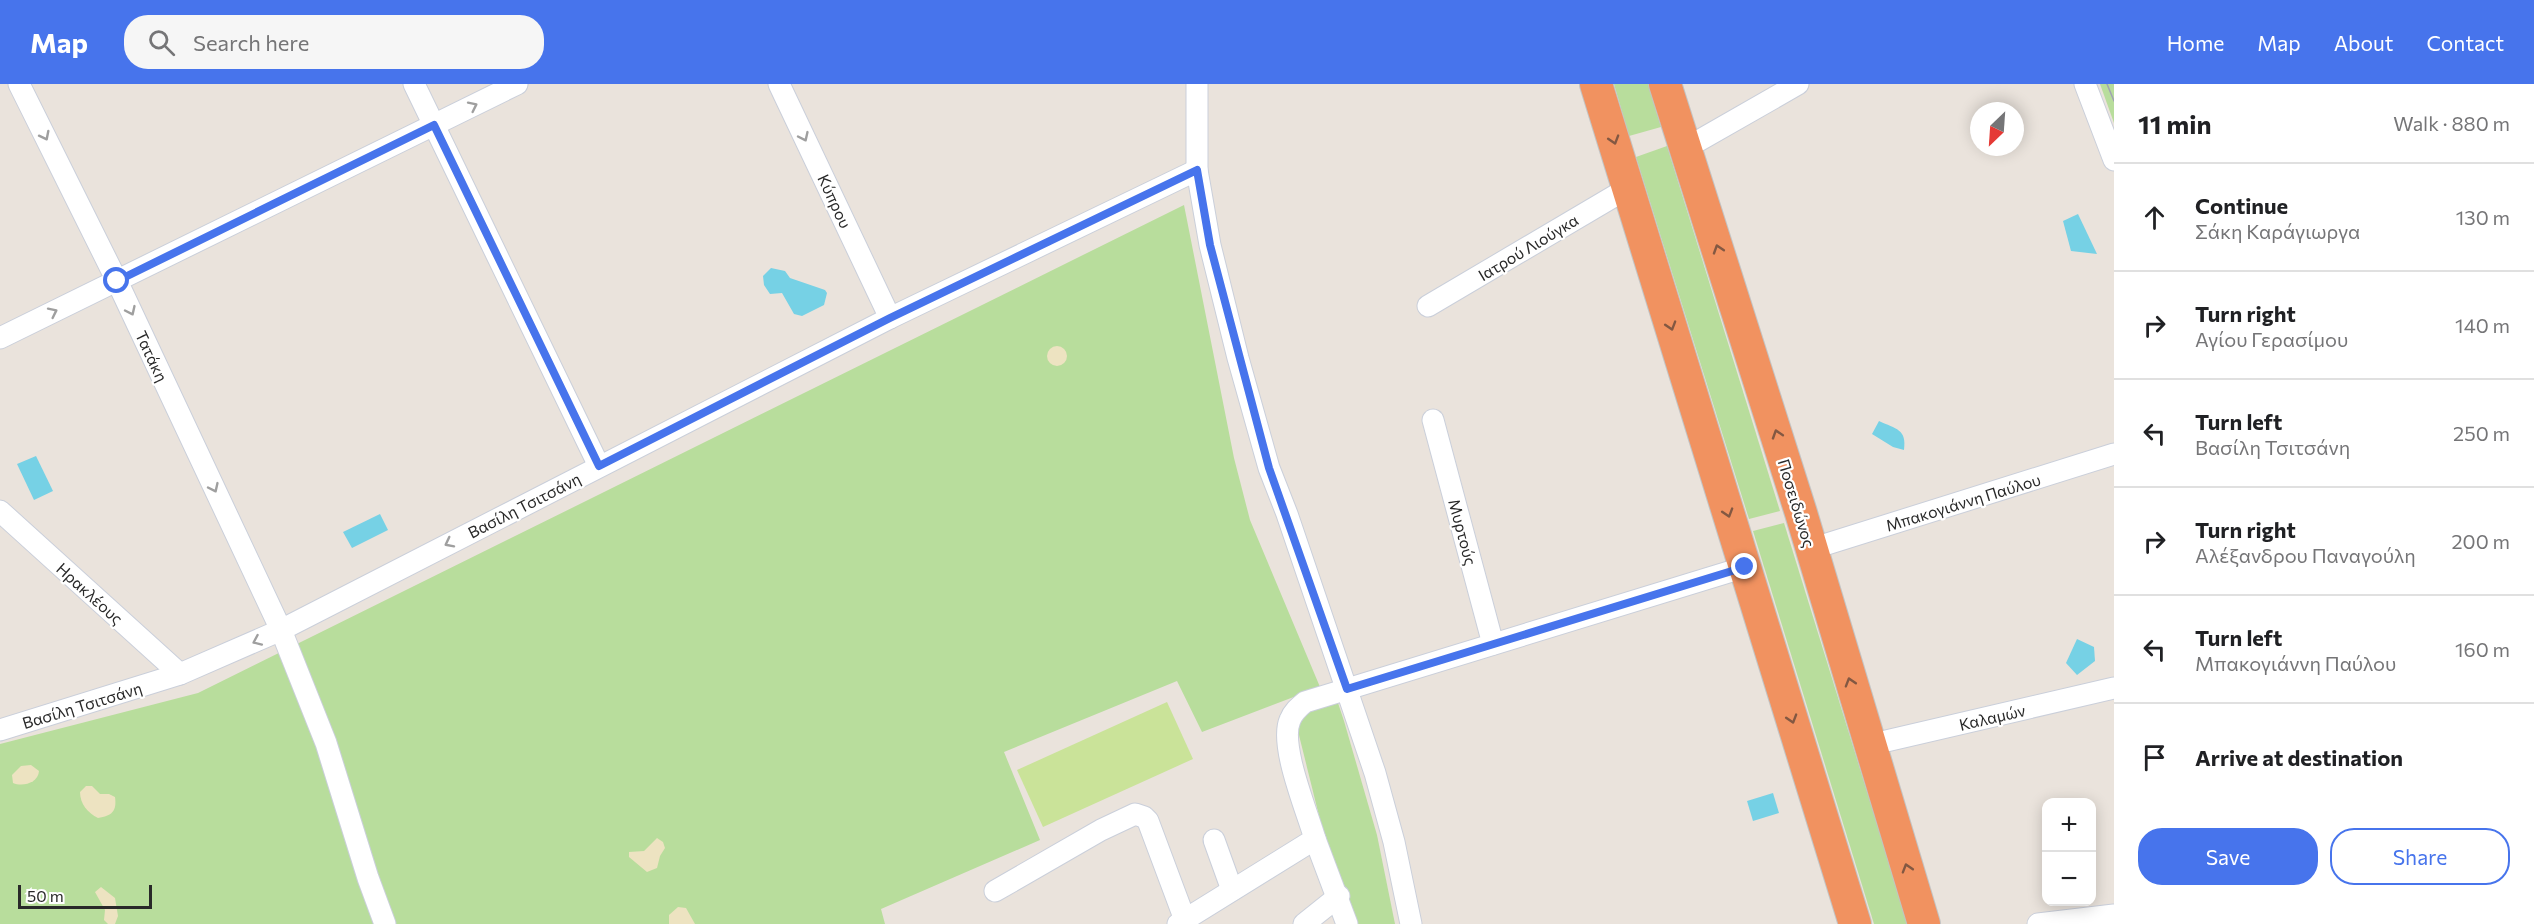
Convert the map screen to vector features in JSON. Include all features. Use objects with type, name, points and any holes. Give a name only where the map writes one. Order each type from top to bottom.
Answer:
[{"type":"highway","points":[[1596,84],[1855,924]]},
{"type":"highway","name":"Ποσειδώνος","points":[[1665,84],[1811,549],[1924,924]]},
{"type":"street","name":"Τατάκη","points":[[19,84],[117,281],[281,630],[326,743],[368,878],[385,924]]},
{"type":"street","points":[[414,84],[599,466]]},
{"type":"street","points":[[0,338],[517,84]]},
{"type":"street","name":"Κύπρου","points":[[779,84],[890,318]]},
{"type":"street","points":[[1197,84],[1197,170],[1210,245],[1269,468],[1378,784],[1394,842],[1411,924]]},
{"type":"street","points":[[1686,148],[1798,84]]},
{"type":"street","points":[[2085,84],[2114,160]]},
{"type":"street","name":"Βασίλη Τσιτσάνη","points":[[0,730],[180,674],[281,630],[890,318],[1197,170]]},
{"type":"street","name":"Ιατρού Λιούγκα","points":[[1428,306],[1628,188]]},
{"type":"street","name":"Μυρτούς","points":[[1433,420],[1493,644]]},
{"type":"street","name":"Μπακογιάννη Παύλου","points":[[1811,549],[2114,454]]},
{"type":"street","name":"Ηρακλέους","points":[[0,511],[180,674]]},
{"type":"street","points":[[1347,924],[1315,838],[1289,753],[1287,736],[1289,721],[1295,710],[1305,702],[1745,567]]},
{"type":"street","name":"Καλαμών","points":[[1869,745],[2114,688]]},
{"type":"street","points":[[995,891],[1101,830],[1135,814],[1148,821],[1181,922],[1315,838]]},
{"type":"street","points":[[1214,840],[1232,890]]},
{"type":"street","points":[[1304,924],[1338,896]]},
{"type":"street","points":[[2038,924],[2114,915]]},
{"type":"green space","points":[[1614,84],[1648,84],[1661,127],[1629,136]]},
{"type":"green space","points":[[2100,84],[2114,84],[2114,123]]},
{"type":"green space","points":[[1667,146],[1780,511],[1749,519],[1636,157]]},
{"type":"green space","points":[[1184,205],[1234,458],[1250,520],[1320,687],[1202,732],[1177,681],[1004,752],[1040,840],[881,909],[885,924],[0,924],[0,744],[198,693]]},
{"type":"green space","points":[[1784,523],[1908,924],[1874,924],[1753,531]]},
{"type":"green space","points":[[1167,702],[1193,759],[1043,827],[1017,770]]},
{"type":"green space","points":[[1321,703],[1338,703],[1377,835],[1395,924],[1354,924],[1325,840],[1296,723],[1306,710]]},
{"type":"sand","points":[[1057,346],[1064,349],[1067,356],[1064,363],[1057,366],[1050,363],[1047,356],[1050,349]]},
{"type":"sand","points":[[31,765],[39,771],[33,781],[25,784],[13,783],[12,775],[21,766]]},
{"type":"sand","points":[[86,786],[92,786],[100,794],[115,797],[113,812],[98,818],[91,814],[81,800],[80,792]]},
{"type":"sand","points":[[657,838],[663,842],[665,848],[657,868],[647,872],[629,857],[629,852],[644,851]]},
{"type":"sand","points":[[101,887],[115,898],[118,916],[115,924],[108,924],[104,920],[105,910],[95,892]]},
{"type":"sand","points":[[678,907],[686,908],[695,924],[669,924],[669,915]]},
{"type":"water","points":[[2078,214],[2097,254],[2071,251],[2063,221]]},
{"type":"water","points":[[771,268],[785,271],[790,278],[825,290],[827,293],[824,305],[802,316],[794,314],[782,293],[770,294],[764,285],[763,276]]},
{"type":"water","points":[[1879,421],[1902,434],[1904,450],[1893,447],[1872,434]]},
{"type":"water","points":[[36,456],[53,491],[34,500],[17,464]]},
{"type":"water","points":[[380,514],[388,530],[352,548],[343,532]]},
{"type":"water","points":[[2077,639],[2094,647],[2095,661],[2077,675],[2066,663]]},
{"type":"water","points":[[1773,793],[1779,813],[1753,821],[1747,801]]},
{"type":"tram line","points":[[2107,84],[2114,101]]},
{"type":"route","points":[[117,281],[434,125],[599,466],[890,318],[1197,170],[1210,245],[1238,358],[1269,468],[1347,689],[1745,567]]}]
